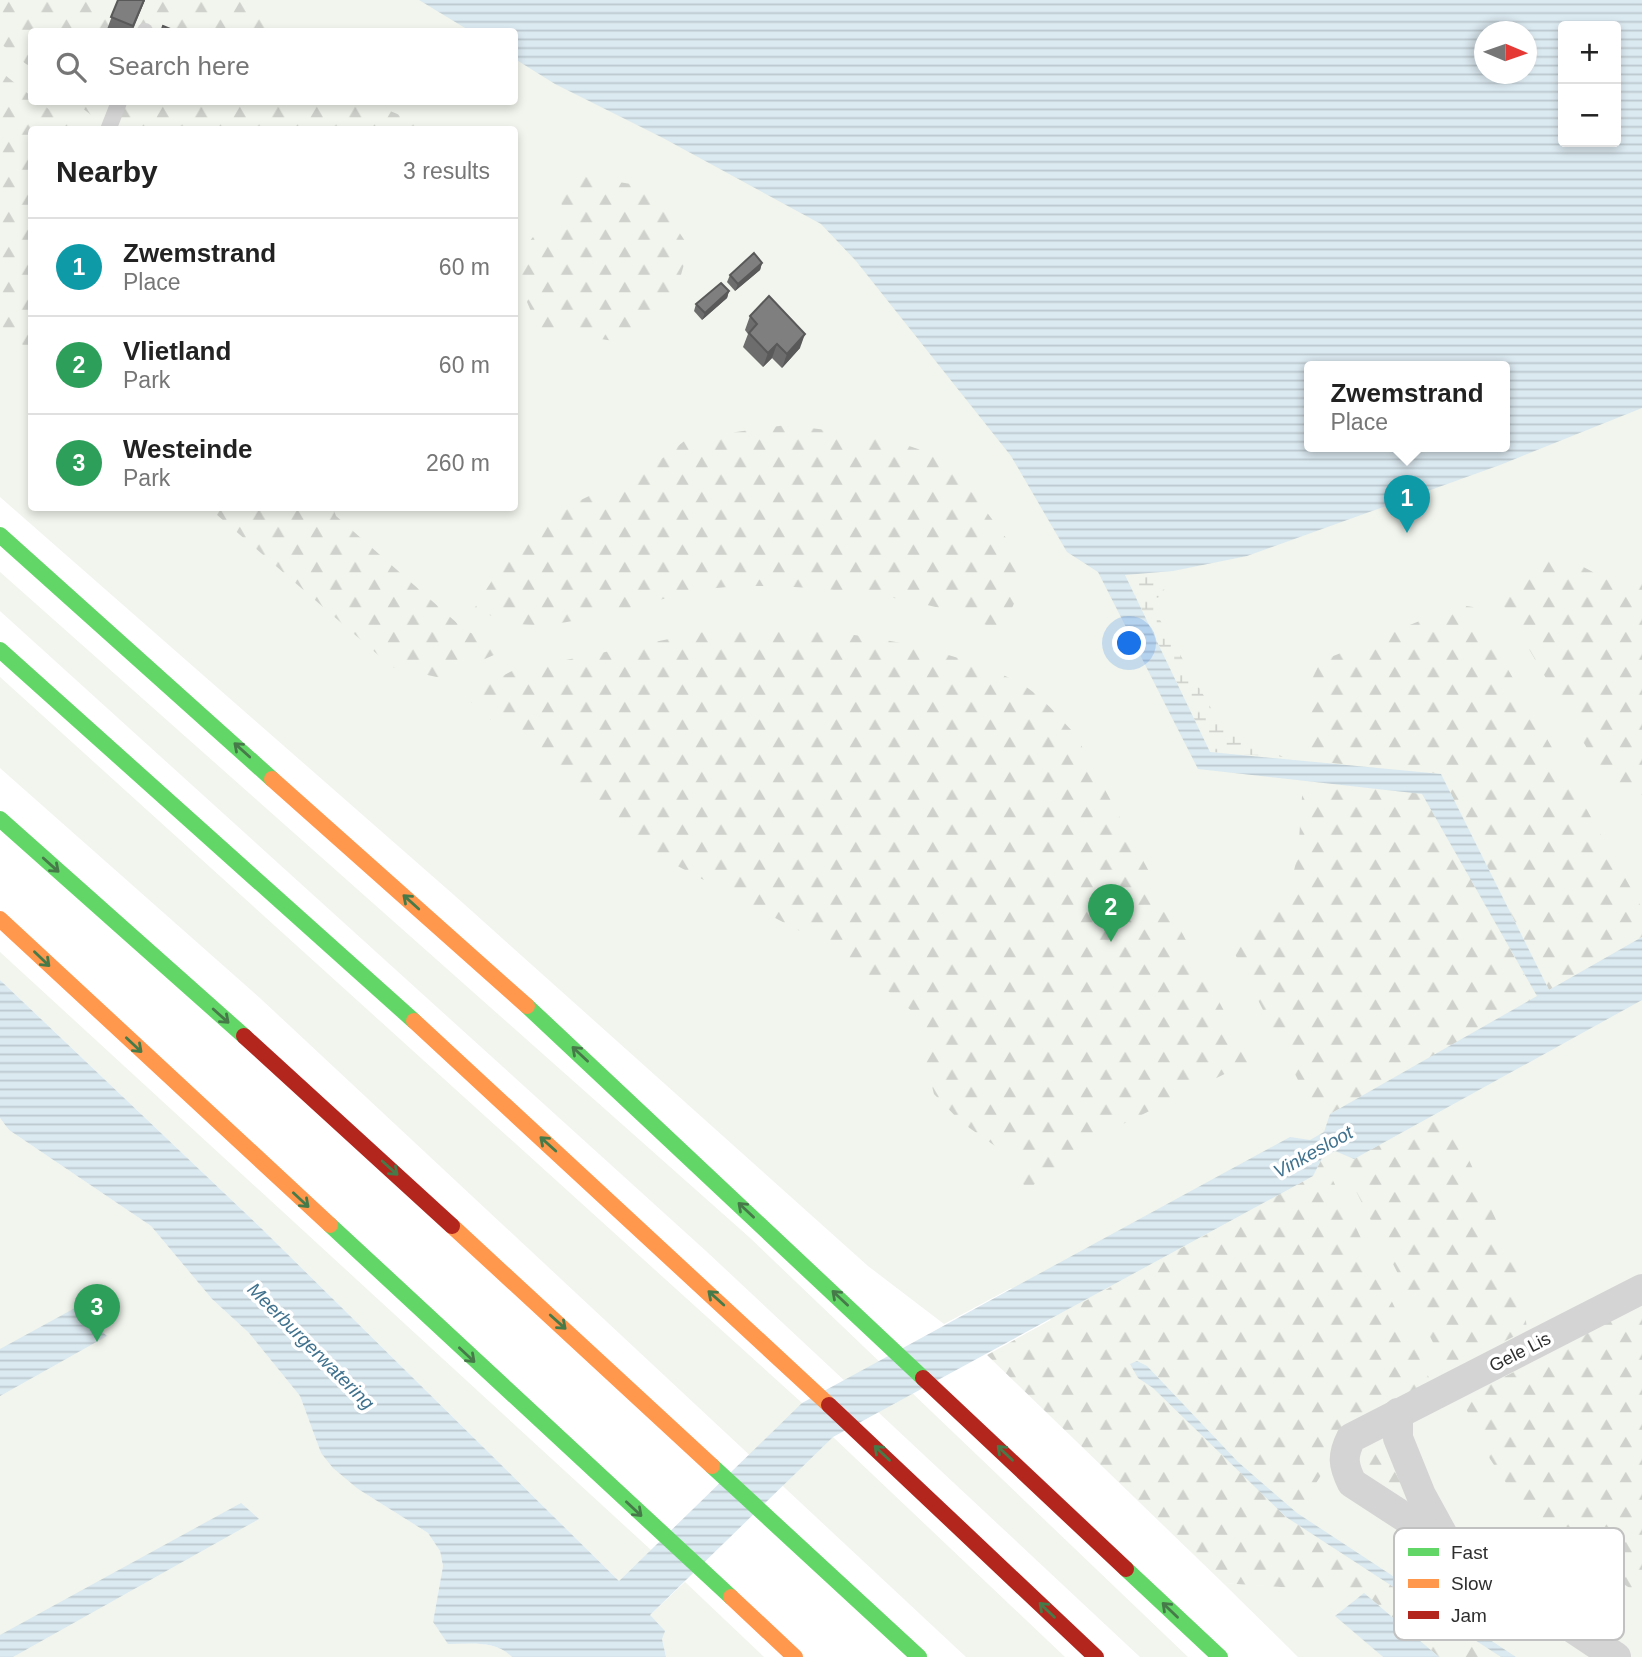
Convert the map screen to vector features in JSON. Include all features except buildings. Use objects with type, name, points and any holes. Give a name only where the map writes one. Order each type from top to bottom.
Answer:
[{"type":"highway","points":[[0,535],[556,1033],[1220,1657]]},
{"type":"highway","points":[[0,650],[232,854],[778,1354],[1096,1657]]},
{"type":"highway","points":[[0,819],[320,1104],[919,1657]]},
{"type":"highway","points":[[0,919],[795,1657]]},
{"type":"street","name":"Gele Lis","points":[[1420,1528],[1352,1483],[1345,1470],[1343,1454],[1351,1438],[1642,1289]]},
{"type":"street","points":[[1398,1413],[1398,1438],[1421,1495],[1439,1528]]},
{"type":"street","points":[[1590,1640],[1616,1657]]},
{"type":"lane","points":[[110,126],[118,105]]},
{"type":"green space","points":[[0,0],[1642,0],[1642,1657],[1424,1657],[1406,1640],[1624,1640],[1624,1528],[1394,1528],[1394,1629],[1359,1597],[1336,1616],[1383,1657],[1298,1657],[1223,1583],[1353,1591],[1121,1376],[1011,1288],[944,1324],[868,1266],[454,895],[0,497]]},
{"type":"green space","points":[[0,0],[238,0],[267,24],[285,28],[28,28],[28,66],[0,43]]},
{"type":"green space","points":[[0,71],[28,94],[28,105],[43,105],[72,126],[28,126],[28,349],[0,325]]},
{"type":"green space","points":[[78,105],[376,105],[418,126],[106,126]]},
{"type":"green space","points":[[552,171],[649,187],[689,247],[672,306],[628,343],[539,330],[521,288],[518,255],[533,237],[566,220]]},
{"type":"green space","points":[[786,425],[883,437],[947,459],[1030,570],[1001,631],[953,612],[922,604],[861,593],[794,587],[708,589],[607,614],[553,624],[509,622],[474,609],[522,533],[543,518],[652,466],[687,439]]},
{"type":"green space","points":[[212,511],[334,511],[336,516],[466,631],[510,648],[441,678],[392,667]]},
{"type":"green space","points":[[1557,553],[1608,580],[1642,580],[1642,795],[1632,795],[1619,803],[1498,596],[1505,581]]},
{"type":"green space","points":[[1153,571],[1169,587],[1159,593],[1156,613],[1219,722],[1283,757],[1210,752],[1125,574]]},
{"type":"green space","points":[[0,572],[749,1237],[1188,1657],[1140,1657],[706,1251],[0,611]]},
{"type":"green space","points":[[1459,605],[1473,607],[1642,908],[1642,937],[1549,990],[1441,774],[1303,760],[1312,679],[1321,661]]},
{"type":"green space","points":[[766,625],[863,636],[928,649],[990,669],[1020,683],[1042,700],[1075,734],[1251,1061],[1121,1125],[1029,1188],[1018,1181],[1015,1160],[961,1122],[934,1094],[913,1012],[845,955],[623,837],[464,696],[512,671],[718,629]]},
{"type":"green space","points":[[0,677],[802,1403],[833,1437],[1065,1657],[966,1657],[261,999],[0,768]]},
{"type":"green space","points":[[1303,782],[1422,793],[1537,997],[1330,1114],[1324,1132],[1229,942],[1289,891],[1298,854]]},
{"type":"green space","points":[[0,952],[651,1550],[619,1581],[260,1227],[0,980]]},
{"type":"green space","points":[[1429,1117],[1460,1140],[1511,1253],[1522,1285],[1527,1330],[1447,1370],[1335,1150],[1354,1159]]},
{"type":"green space","points":[[0,1118],[9,1130],[151,1226],[212,1299],[249,1333],[300,1396],[321,1453],[358,1489],[428,1533],[440,1551],[443,1566],[433,1622],[448,1643],[490,1645],[512,1657],[0,1657]]},
{"type":"green space","points":[[1322,1158],[1433,1386],[1332,1458],[1297,1513],[1238,1462],[1147,1366],[1138,1378],[1153,1388],[1286,1517],[1394,1587],[1394,1619],[1364,1593],[1223,1583],[987,1355],[1313,1176]]},
{"type":"green space","points":[[1642,1304],[1642,1596],[1624,1584],[1624,1528],[1548,1528],[1523,1508],[1490,1459],[1461,1398]]},
{"type":"green space","points":[[1371,1442],[1382,1443],[1404,1490],[1383,1486],[1361,1466],[1358,1460],[1363,1448]]},
{"type":"green space","points":[[685,1582],[764,1657],[666,1657],[662,1639],[650,1615]]},
{"type":"green space","points":[[1419,1640],[1475,1640],[1501,1657],[1439,1657]]},
{"type":"water","points":[[419,0],[1642,0],[1642,408],[1500,465],[1247,556],[1173,571],[1125,575],[1210,752],[1441,774],[1549,990],[1642,937],[1642,1000],[1354,1159],[1335,1151],[1322,1158],[1313,1176],[833,1437],[650,1615],[665,1631],[662,1639],[666,1657],[512,1657],[490,1645],[448,1644],[433,1622],[443,1566],[440,1551],[428,1533],[358,1489],[333,1468],[321,1453],[300,1396],[249,1333],[212,1299],[151,1226],[9,1130],[0,1118],[0,980],[260,1227],[619,1581],[802,1403],[1290,1137],[1310,1140],[1324,1132],[1330,1114],[1537,996],[1422,794],[1198,769],[1098,572],[1067,552],[1011,456],[856,261],[821,224],[663,138],[555,84],[518,61],[518,28],[465,28]]},
{"type":"water","points":[[75,1308],[107,1336],[0,1396],[0,1349]]},
{"type":"water","points":[[1137,1361],[1147,1366],[1238,1462],[1297,1513],[1394,1577],[1394,1587],[1286,1517],[1153,1388],[1138,1378],[1130,1364]]},
{"type":"water","points":[[241,1503],[259,1519],[13,1657],[0,1657],[0,1635]]},
{"type":"water","points":[[1364,1593],[1394,1619],[1394,1640],[1419,1640],[1439,1657],[1383,1657],[1335,1616]]},
{"type":"water","points":[[1475,1640],[1490,1640],[1516,1657],[1501,1657]]},
{"type":"traffic: fast","points":[[0,535],[272,779]]},
{"type":"traffic: fast","points":[[0,650],[414,1021]]},
{"type":"traffic: fast","points":[[0,819],[244,1036]]},
{"type":"traffic: fast","points":[[527,1006],[923,1378]]},
{"type":"traffic: fast","points":[[330,1225],[731,1597]]},
{"type":"traffic: fast","points":[[712,1466],[919,1657]]},
{"type":"traffic: fast","points":[[1126,1569],[1220,1657]]},
{"type":"traffic: slow","points":[[272,779],[527,1006]]},
{"type":"traffic: slow","points":[[0,919],[330,1225]]},
{"type":"traffic: slow","points":[[414,1021],[829,1405]]},
{"type":"traffic: slow","points":[[452,1226],[712,1466]]},
{"type":"traffic: slow","points":[[731,1597],[795,1657]]},
{"type":"traffic: jam","points":[[244,1036],[452,1226]]},
{"type":"traffic: jam","points":[[923,1378],[1126,1569]]},
{"type":"traffic: jam","points":[[829,1405],[1096,1657]]},
{"type":"place","name":"Zwemstrand","points":[[1407,533]]},
{"type":"place","name":"Vlietland","points":[[1111,942]]},
{"type":"place","name":"Westeinde","points":[[97,1342]]},
{"type":"water label","name":"Vinkesloot","points":[[1313,1152]]},
{"type":"water label","name":"Meerburgerwatering","points":[[311,1346]]}]
